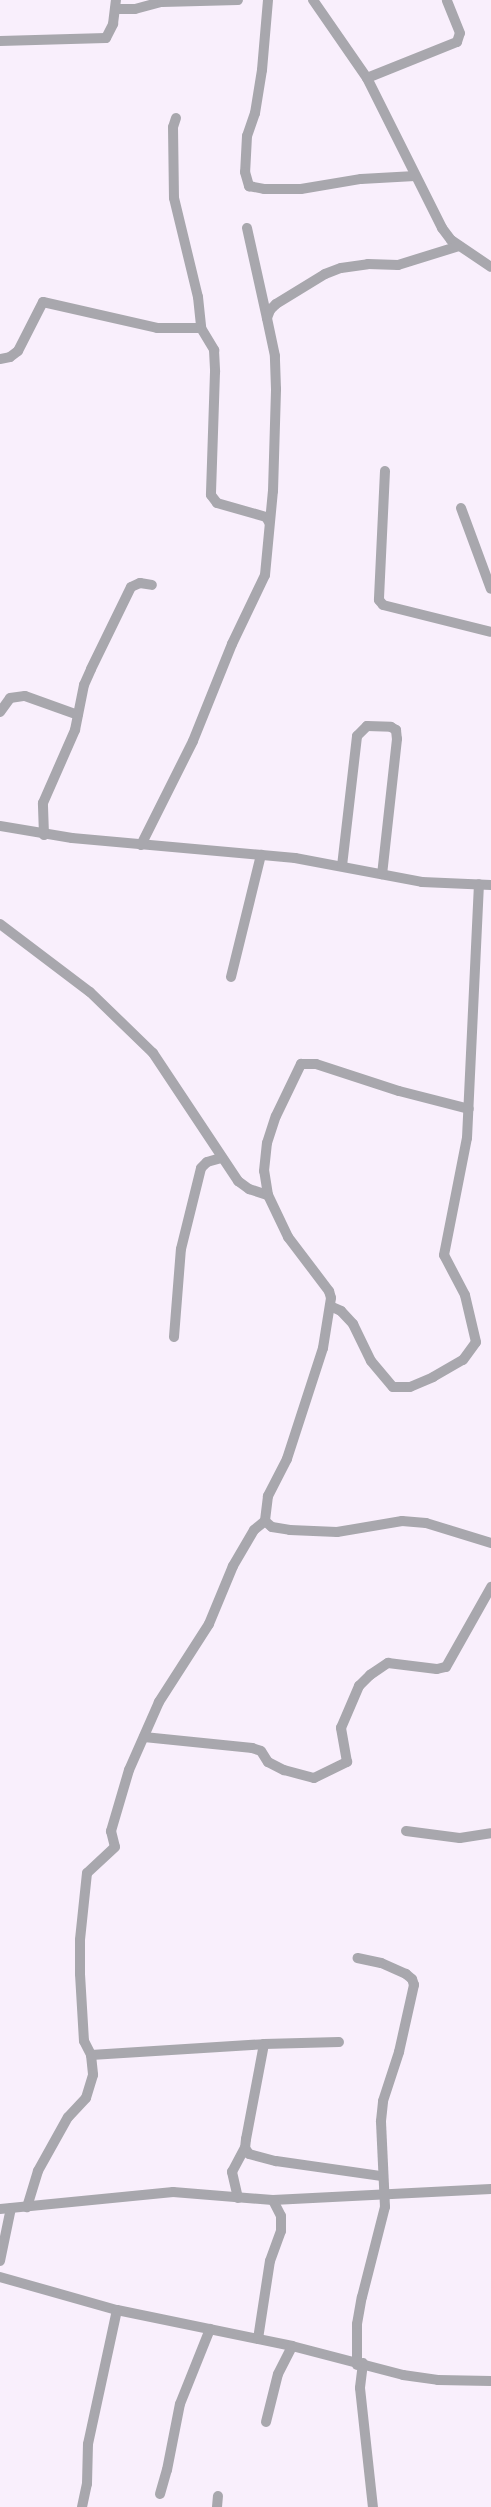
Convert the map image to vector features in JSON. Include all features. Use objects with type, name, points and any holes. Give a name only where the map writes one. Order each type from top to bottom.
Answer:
[{"type":"street","points":[[0,41],[106,38],[113,24],[116,4],[135,9],[162,2],[238,0]]},
{"type":"street","points":[[268,0],[262,70],[255,113],[247,136],[245,172],[249,186],[264,189],[301,189],[361,180],[405,179],[415,176]]},
{"type":"street","points":[[313,0],[367,78],[442,228],[459,246],[491,267]]},
{"type":"street","points":[[367,78],[457,42],[460,33],[447,0]]},
{"type":"street","points":[[176,118],[173,127],[174,198],[198,297],[201,328],[214,350],[216,372],[211,495],[217,503],[266,517],[269,522]]},
{"type":"street","points":[[141,845],[193,741],[232,644],[265,575],[276,389],[275,356],[248,228]]},
{"type":"street","points":[[267,318],[276,304],[324,274],[361,265],[398,265],[459,246]]},
{"type":"street","points":[[0,359],[10,357],[18,351],[43,302],[157,328],[201,328]]},
{"type":"street","points":[[386,471],[379,600],[383,605],[491,632]]},
{"type":"street","points":[[461,508],[491,589]]},
{"type":"street","points":[[44,835],[43,803],[75,730],[84,685],[131,587],[141,583],[152,585]]},
{"type":"street","points":[[0,712],[10,698],[25,696],[78,715]]},
{"type":"street","points":[[342,866],[357,736],[367,726],[391,727],[398,734],[382,874]]},
{"type":"street","points":[[0,826],[44,835],[261,855],[342,866],[422,882],[491,885]]},
{"type":"street","points":[[231,977],[261,855]]},
{"type":"street","points":[[330,1306],[341,1311],[353,1324],[371,1361],[393,1387],[410,1387],[463,1360],[476,1342],[465,1295],[447,1263],[444,1248],[465,1151],[469,1110],[479,884]]},
{"type":"street","points":[[0,924],[61,969],[124,1023],[153,1053],[238,1181],[249,1189],[268,1195]]},
{"type":"street","points":[[27,2207],[29,2193],[38,2172],[68,2117],[90,2091],[93,2075],[91,2055],[84,2042],[80,1974],[84,1888],[87,1873],[115,1847],[111,1831],[129,1770],[159,1702],[209,1624],[233,1566],[254,1530],[265,1521],[268,1496],[287,1459],[323,1348],[330,1306],[329,1291],[288,1237],[268,1195],[264,1171],[267,1143],[276,1116],[301,1064],[316,1064],[399,1091],[469,1110]]},
{"type":"street","points":[[174,1337],[181,1249],[201,1168],[207,1162],[221,1158]]},
{"type":"street","points":[[265,1521],[272,1527],[290,1530],[337,1532],[402,1521],[426,1523],[491,1543]]},
{"type":"street","points":[[144,1737],[252,1748],[261,1751],[268,1762],[284,1770],[314,1778],[346,1762],[341,1728],[359,1686],[388,1663],[437,1669],[446,1667],[491,1587]]},
{"type":"street","points":[[406,1831],[460,1838],[491,1833]]},
{"type":"street","points":[[358,1958],[381,1962],[406,1974],[412,1979],[414,1985],[399,2052],[383,2101],[382,2176],[385,2207],[357,2324],[360,2388],[372,2505]]},
{"type":"street","points":[[91,2055],[264,2044],[339,2042]]},
{"type":"street","points":[[238,2198],[232,2172],[245,2148],[264,2044]]},
{"type":"street","points":[[245,2148],[249,2154],[257,2158],[382,2176]]},
{"type":"street","points":[[0,2261],[5,2208],[173,2192],[273,2200],[384,2197],[491,2189]]},
{"type":"street","points":[[258,2339],[270,2261],[281,2231],[281,2216],[273,2200]]},
{"type":"street","points":[[0,2277],[117,2310],[292,2346],[403,2375],[438,2380],[491,2380]]},
{"type":"street","points":[[82,2507],[87,2484],[88,2445],[117,2310]]},
{"type":"street","points":[[160,2494],[180,2404],[210,2329]]},
{"type":"street","points":[[266,2422],[278,2374],[292,2346]]}]
